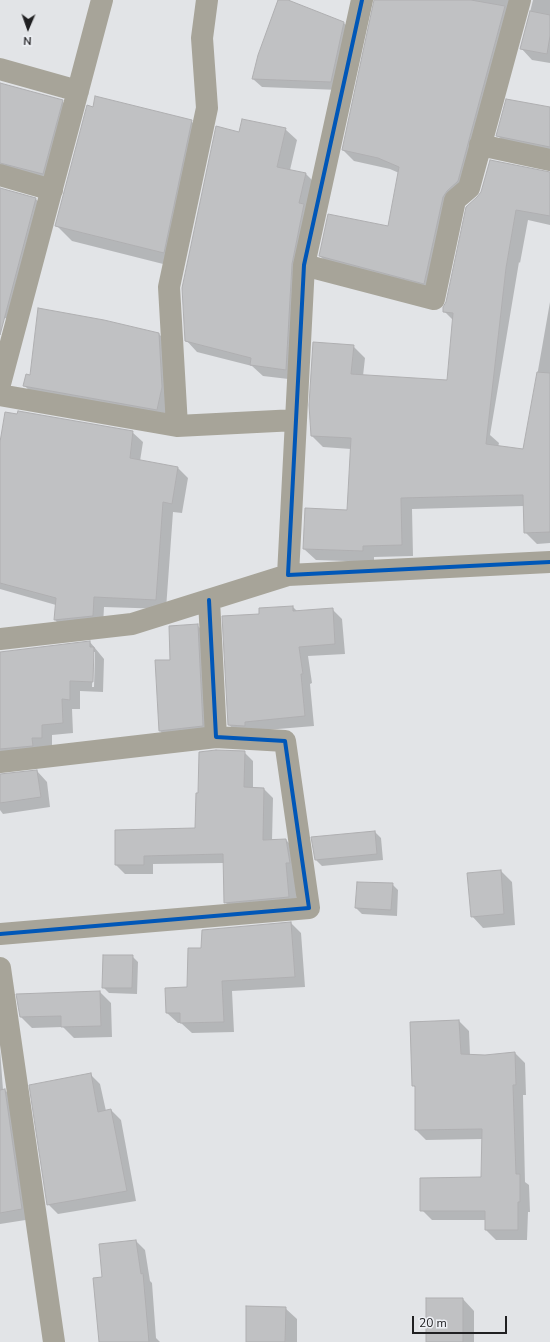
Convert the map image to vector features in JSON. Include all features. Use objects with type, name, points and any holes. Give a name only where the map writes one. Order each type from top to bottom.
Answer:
[{"type":"street","points":[[0,384],[102,0]]},
{"type":"street","points":[[177,426],[169,288],[207,108],[202,38],[208,0]]},
{"type":"street","points":[[288,575],[304,265],[362,0]]},
{"type":"street","points":[[304,265],[434,299],[455,200],[469,188],[520,0]]},
{"type":"street","points":[[0,69],[78,91]]},
{"type":"street","points":[[480,145],[550,160]]},
{"type":"street","points":[[0,174],[52,190]]},
{"type":"street","points":[[0,395],[177,426],[296,420]]},
{"type":"street","points":[[0,638],[132,624],[288,575],[550,562]]},
{"type":"street","points":[[209,600],[216,737]]},
{"type":"street","points":[[0,762],[216,737],[285,741],[309,908],[0,934]]},
{"type":"street","points":[[0,968],[54,1342]]},
{"type":"building","points":[[278,0],[288,0],[344,22],[331,82],[252,79],[258,55]]},
{"type":"building","points":[[374,0],[471,0],[505,6],[458,181],[443,197],[424,284],[319,256],[328,214],[388,226],[399,167],[378,158],[342,150]]},
{"type":"building","points":[[530,11],[550,15],[550,36],[547,54],[520,49]]},
{"type":"building","points":[[0,83],[63,100],[43,174],[0,163]]},
{"type":"building","points":[[95,96],[192,120],[164,253],[55,226],[87,105],[93,107]]},
{"type":"building","points":[[506,99],[550,107],[550,147],[496,136]]},
{"type":"building","points":[[242,119],[286,128],[277,167],[306,173],[299,203],[304,204],[292,264],[286,370],[250,365],[251,358],[185,341],[182,288],[216,126],[239,132]]},
{"type":"building","points":[[490,160],[550,172],[550,216],[516,210],[506,268],[486,444],[523,449],[537,372],[550,373],[550,532],[524,533],[523,495],[401,498],[402,545],[363,546],[363,551],[303,549],[305,508],[347,510],[351,438],[311,436],[309,405],[313,342],[354,345],[351,374],[447,380],[453,313],[443,312],[443,307],[446,302],[466,207],[481,192]]},
{"type":"building","points":[[0,188],[36,198],[0,335]]},
{"type":"building","points":[[38,308],[104,320],[159,333],[162,387],[157,410],[23,386],[26,374],[30,375]]},
{"type":"building","points":[[18,411],[133,431],[130,458],[178,467],[172,504],[163,502],[156,600],[94,597],[93,616],[54,620],[56,598],[0,583],[0,442],[5,412],[17,414]]},
{"type":"building","points":[[293,606],[293,611],[333,608],[335,644],[299,647],[303,674],[301,674],[305,716],[245,722],[245,726],[228,725],[222,616],[259,614],[259,608]]},
{"type":"building","points":[[198,624],[203,726],[159,731],[155,660],[170,660],[169,626]]},
{"type":"building","points":[[90,641],[90,647],[94,647],[93,682],[70,681],[70,700],[62,699],[63,723],[42,725],[42,738],[32,738],[33,746],[0,749],[0,652]]},
{"type":"building","points":[[216,750],[245,751],[244,787],[264,788],[263,840],[286,839],[290,863],[286,863],[289,897],[224,903],[223,854],[144,856],[144,865],[115,865],[115,830],[195,828],[199,752]]},
{"type":"building","points":[[37,770],[41,797],[0,803],[0,774]]},
{"type":"building","points":[[375,831],[377,854],[315,860],[311,837]]},
{"type":"building","points":[[501,870],[504,914],[471,917],[467,873]]},
{"type":"building","points":[[357,882],[393,883],[391,910],[355,908]]},
{"type":"building","points":[[291,922],[295,977],[222,981],[224,1022],[180,1023],[180,1013],[166,1013],[165,988],[187,987],[188,948],[201,948],[202,930]]},
{"type":"building","points":[[103,955],[133,955],[132,988],[102,988]]},
{"type":"building","points":[[100,991],[101,1026],[61,1027],[61,1016],[20,1017],[16,994]]},
{"type":"building","points":[[459,1020],[461,1054],[485,1055],[515,1052],[516,1085],[513,1085],[516,1174],[520,1174],[518,1230],[485,1230],[485,1211],[420,1211],[420,1178],[481,1177],[482,1129],[415,1130],[415,1086],[412,1086],[410,1022]]},
{"type":"building","points":[[91,1073],[98,1112],[111,1109],[127,1191],[47,1205],[29,1085]]},
{"type":"building","points":[[5,1089],[22,1209],[0,1213],[0,1090]]},
{"type":"building","points":[[136,1240],[141,1274],[143,1273],[149,1342],[99,1342],[93,1278],[102,1277],[99,1244]]},
{"type":"building","points":[[426,1298],[463,1298],[463,1342],[426,1342]]},
{"type":"building","points":[[246,1306],[286,1307],[285,1342],[246,1342]]},
{"type":"cycle path","points":[[362,0],[304,265],[288,575],[550,562]]},
{"type":"cycle path","points":[[0,934],[309,908],[285,741],[216,737],[209,600]]}]
